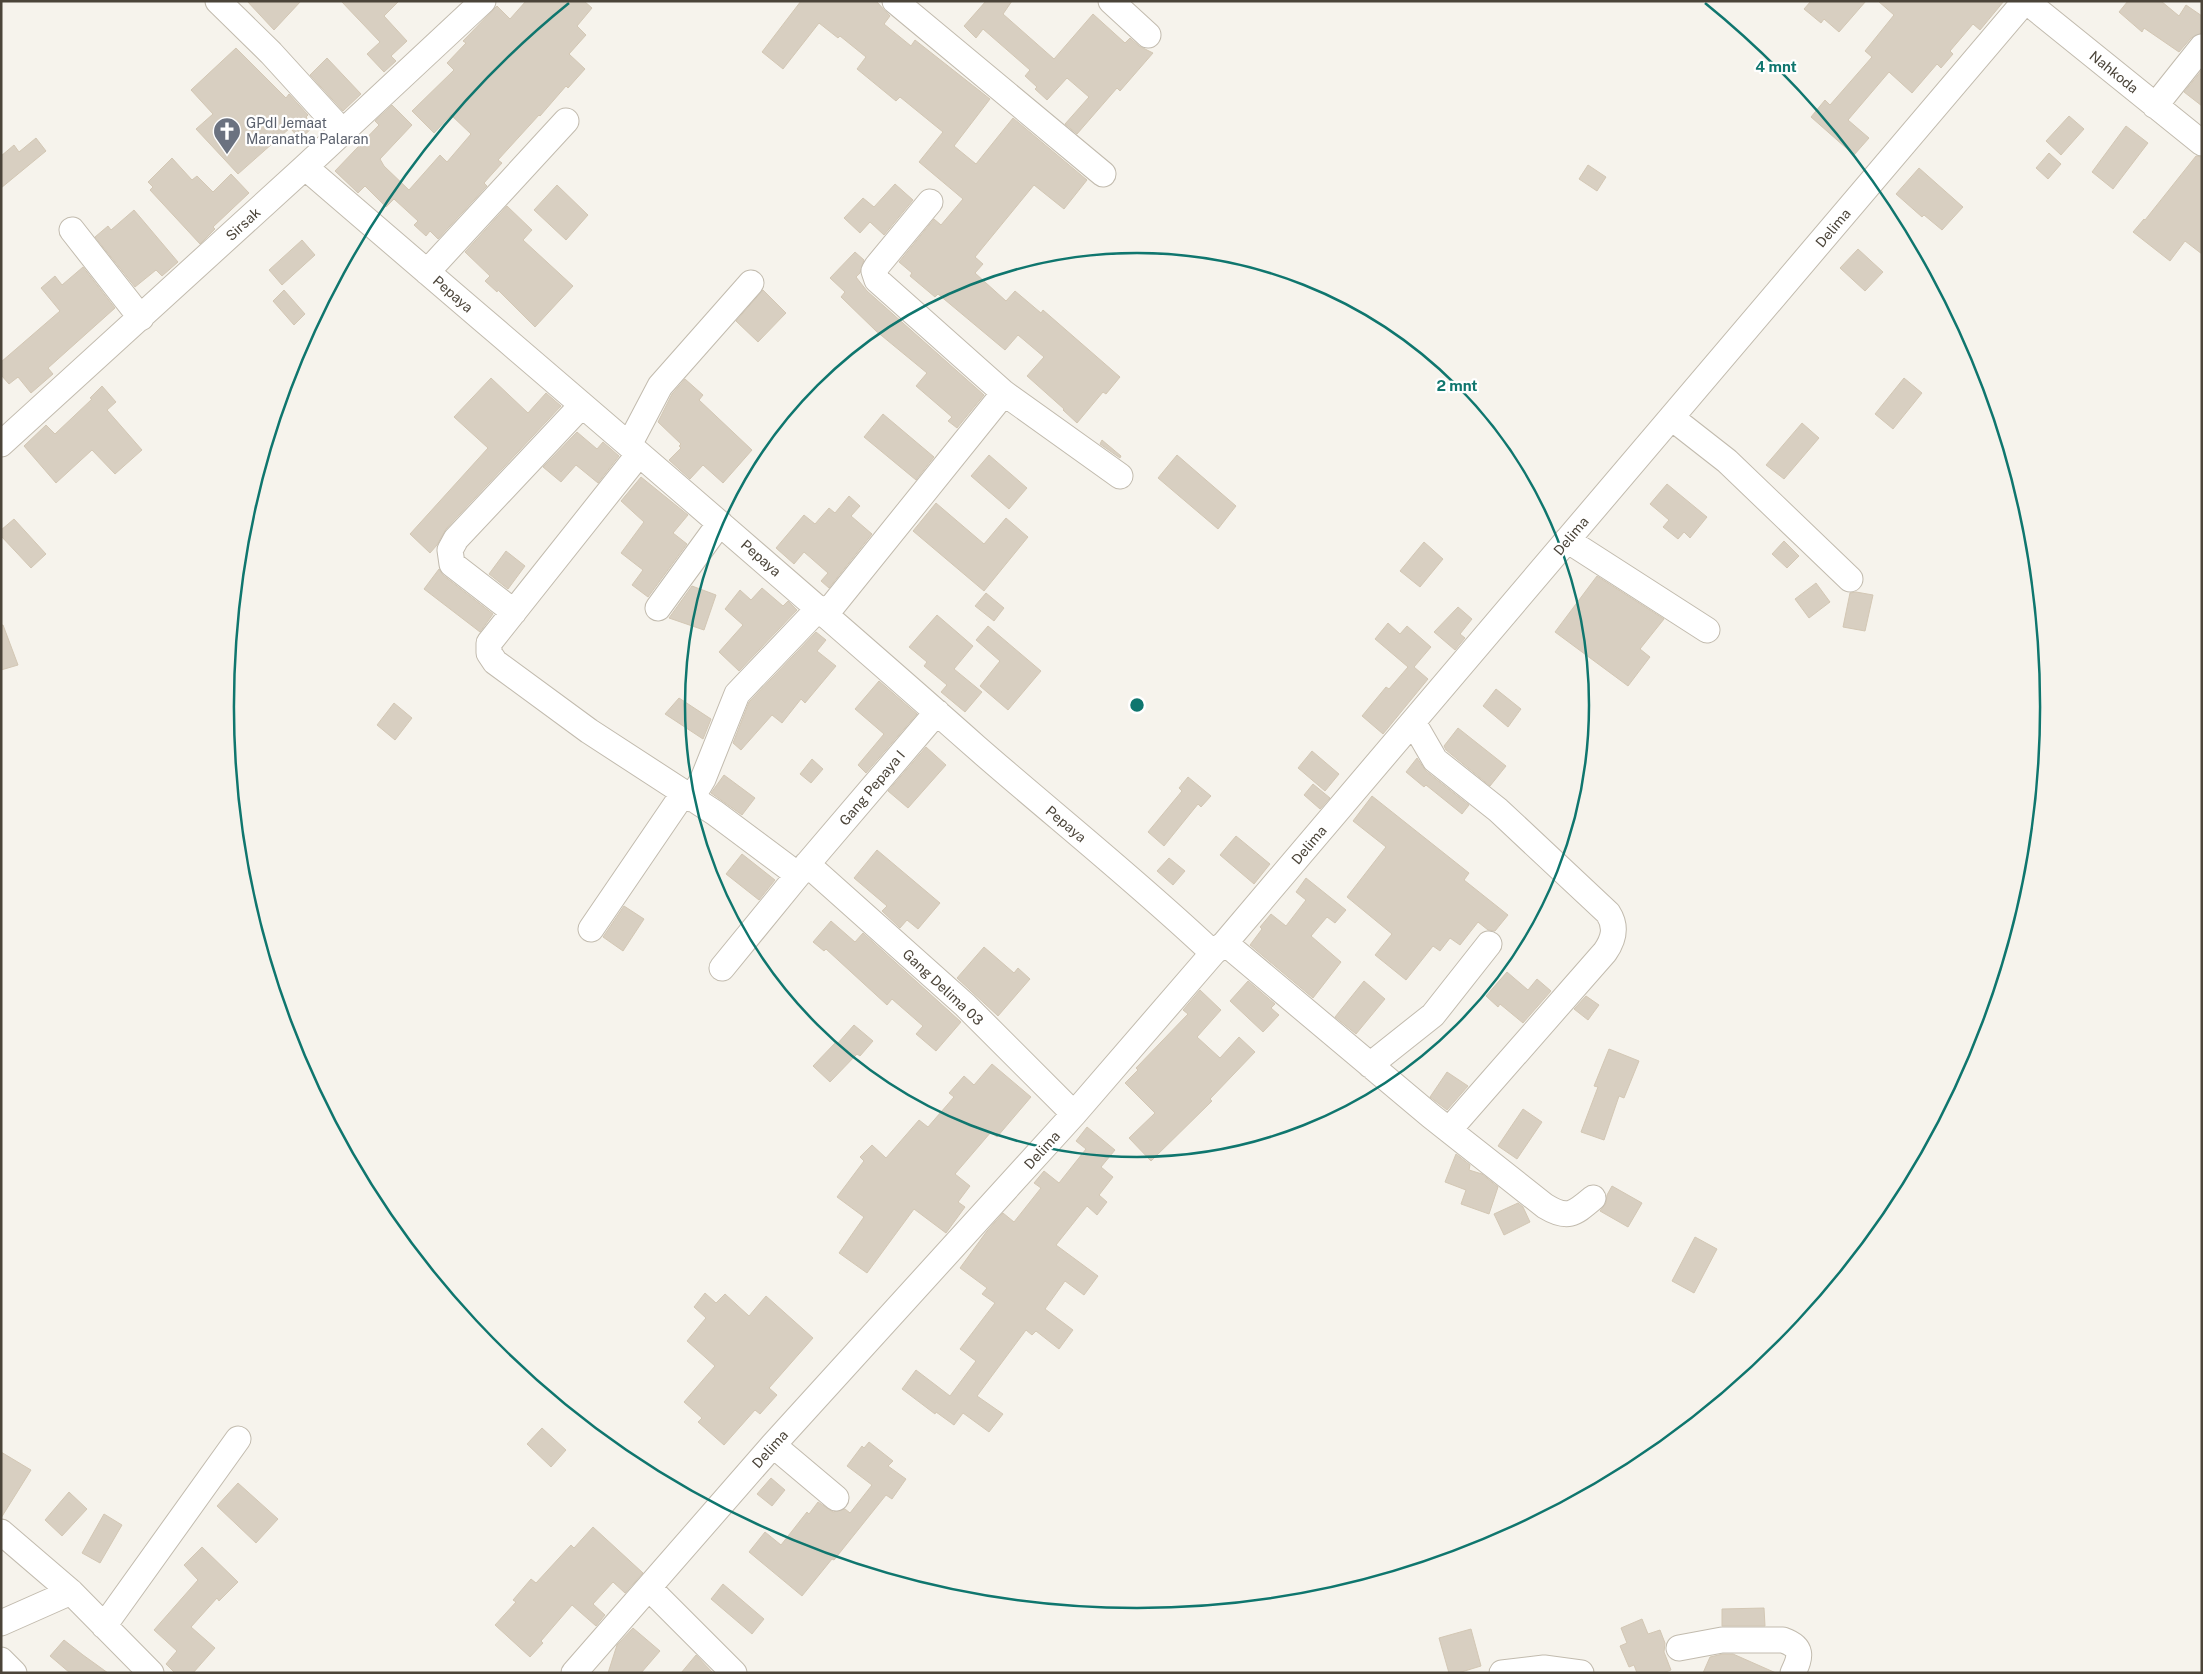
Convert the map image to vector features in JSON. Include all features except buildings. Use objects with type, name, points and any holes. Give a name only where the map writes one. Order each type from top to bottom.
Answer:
[{"type":"street","points":[[218,1],[272,54],[343,132]]},
{"type":"street","name":"Sirsak","points":[[1,444],[141,318],[483,1]]},
{"type":"street","points":[[895,1],[1103,174]]},
{"type":"street","points":[[1111,1],[1148,35]]},
{"type":"street","name":"Nahkoda","points":[[2026,1],[2202,143]]},
{"type":"street","name":"Delima","points":[[574,1673],[773,1445],[1074,1114],[1219,948],[2026,1]]},
{"type":"street","points":[[2155,106],[2202,47]]},
{"type":"street","points":[[426,272],[566,121]]},
{"type":"street","name":"Pepaya","points":[[305,167],[1164,907],[1370,1065],[1449,1130],[1556,1213],[1566,1215],[1576,1212],[1593,1198]]},
{"type":"street","points":[[930,202],[877,266],[875,277],[1004,393],[1120,476]]},
{"type":"street","points":[[72,230],[141,318]]},
{"type":"street","points":[[582,405],[456,539],[450,550],[452,564],[514,612],[634,449],[660,386],[751,284]]},
{"type":"street","points":[[592,929],[687,797],[703,778],[737,694],[822,611],[1004,393]]},
{"type":"street","points":[[1672,418],[1727,461],[1850,579]]},
{"type":"street","points":[[658,608],[720,523]]},
{"type":"street","points":[[1567,540],[1707,630]]},
{"type":"street","name":"Gang Delima 03","points":[[514,612],[489,643],[489,653],[495,662],[589,731],[687,797],[803,870],[965,1005],[1074,1114]]},
{"type":"street","name":"Gang Pepaya I","points":[[722,968],[937,712]]},
{"type":"street","points":[[1413,722],[1435,760],[1498,810],[1608,913],[1613,921],[1614,934],[1605,952],[1449,1130]]},
{"type":"street","points":[[1370,1065],[1433,1015],[1489,944]]},
{"type":"street","points":[[104,1626],[238,1439]]},
{"type":"street","points":[[773,1445],[836,1498]]},
{"type":"street","points":[[1,1532],[71,1592],[151,1673]]},
{"type":"street","points":[[649,1588],[734,1673]]},
{"type":"street","points":[[1,1623],[71,1592]]},
{"type":"street","points":[[1679,1648],[1722,1640],[1783,1640],[1798,1648],[1800,1654],[1793,1673]]},
{"type":"street","points":[[1,1660],[14,1673]]},
{"type":"street","points":[[1502,1673],[1544,1668],[1581,1673]]},
{"type":"place","name":"GPdI Jemaat Maranatha Palaran","points":[[227,155]]}]
